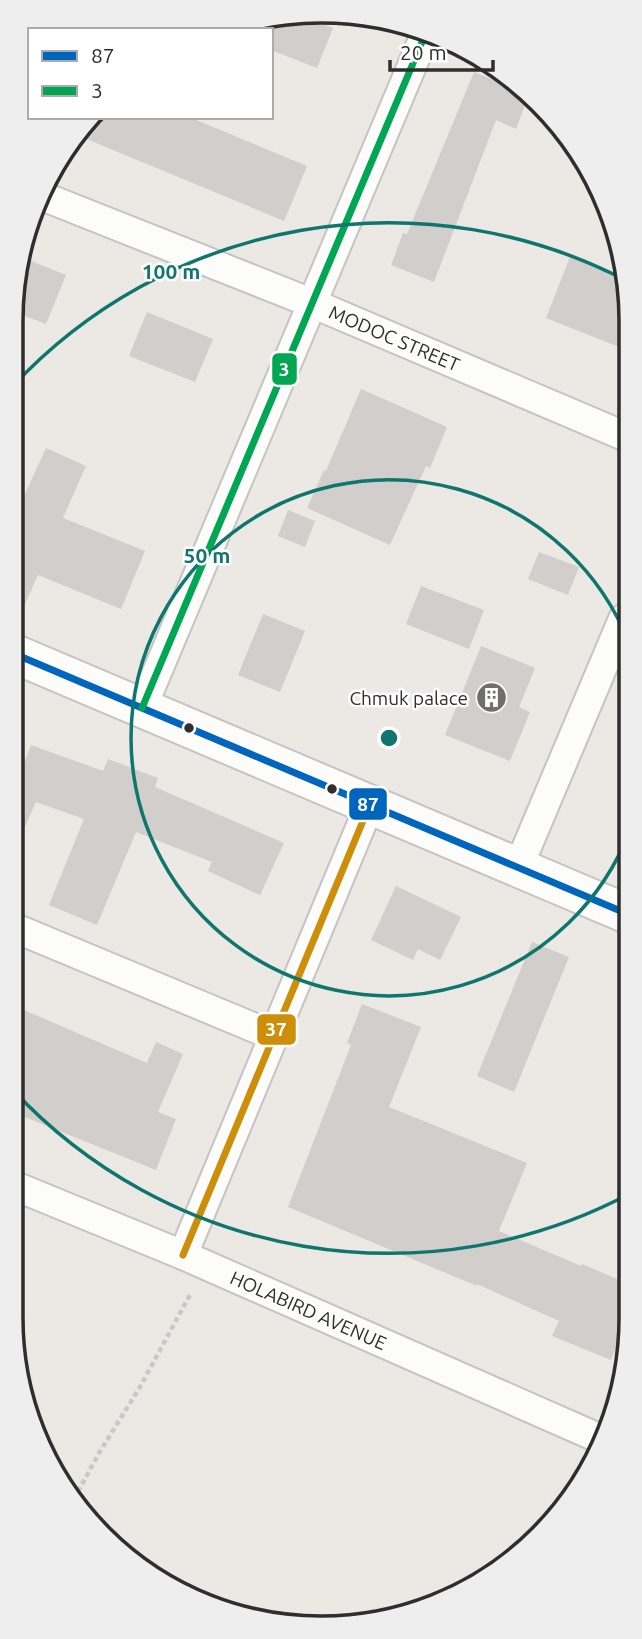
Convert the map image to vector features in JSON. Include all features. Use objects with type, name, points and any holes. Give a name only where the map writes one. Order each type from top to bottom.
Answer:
[{"type":"street","points":[[142,708],[423,41]]},
{"type":"street","name":"MODOC STREET","points":[[49,198],[314,304],[619,435]]},
{"type":"street","points":[[518,868],[619,632]]},
{"type":"street","points":[[23,658],[619,910]]},
{"type":"street","points":[[194,1260],[274,1036],[370,804]]},
{"type":"street","points":[[23,931],[274,1036]]},
{"type":"street","name":"HOLABIRD AVENUE","points":[[23,1189],[194,1260],[595,1436]]},
{"type":"path","points":[[78,1491],[140,1387],[194,1260]]},
{"type":"building","points":[[320,23],[333,28],[317,68],[273,51],[271,28]]},
{"type":"building","points":[[474,72],[502,83],[525,104],[516,129],[496,120],[434,282],[391,265],[403,233],[407,234]]},
{"type":"building","points":[[102,119],[194,119],[307,166],[284,221],[85,138]]},
{"type":"building","points":[[570,257],[616,276],[619,347],[546,318]]},
{"type":"building","points":[[29,260],[66,275],[46,324],[23,315]]},
{"type":"building","points":[[147,312],[213,339],[195,382],[129,356]]},
{"type":"building","points":[[361,389],[447,427],[430,468],[426,466],[390,545],[307,508]]},
{"type":"building","points":[[46,448],[86,466],[63,518],[145,551],[121,609],[38,575],[23,609],[23,498]]},
{"type":"building","points":[[288,510],[315,521],[305,547],[278,536]]},
{"type":"building","points":[[539,552],[579,567],[568,595],[528,579]]},
{"type":"building","points":[[421,586],[484,610],[469,649],[406,624]]},
{"type":"building","points":[[263,614],[305,631],[280,692],[238,675]]},
{"type":"building","name":"Chmuk palace","points":[[481,646],[535,668],[519,707],[530,712],[510,761],[445,735]]},
{"type":"building","points":[[31,745],[103,771],[108,759],[158,778],[155,787],[284,843],[260,895],[208,871],[212,862],[136,832],[97,925],[49,905],[84,819],[36,802],[23,831],[23,766]]},
{"type":"building","points":[[396,886],[461,917],[440,960],[418,949],[413,960],[371,940]]},
{"type":"building","points":[[532,942],[569,957],[514,1092],[477,1076]]},
{"type":"building","points":[[362,1004],[421,1027],[389,1107],[527,1163],[499,1231],[619,1280],[619,1338],[611,1360],[552,1336],[559,1321],[477,1284],[288,1207],[351,1045],[347,1043]]},
{"type":"building","points":[[23,1010],[147,1063],[156,1042],[183,1054],[158,1112],[176,1119],[156,1170],[23,1116]]},
{"type":"transit line","name":"3","points":[[142,708],[422,41]]},
{"type":"transit line","name":"87","points":[[23,658],[619,910]]},
{"type":"transit line","name":"37","points":[[183,1255],[370,804]]},
{"type":"place","name":"Chmuk palace","points":[[491,698]]}]
